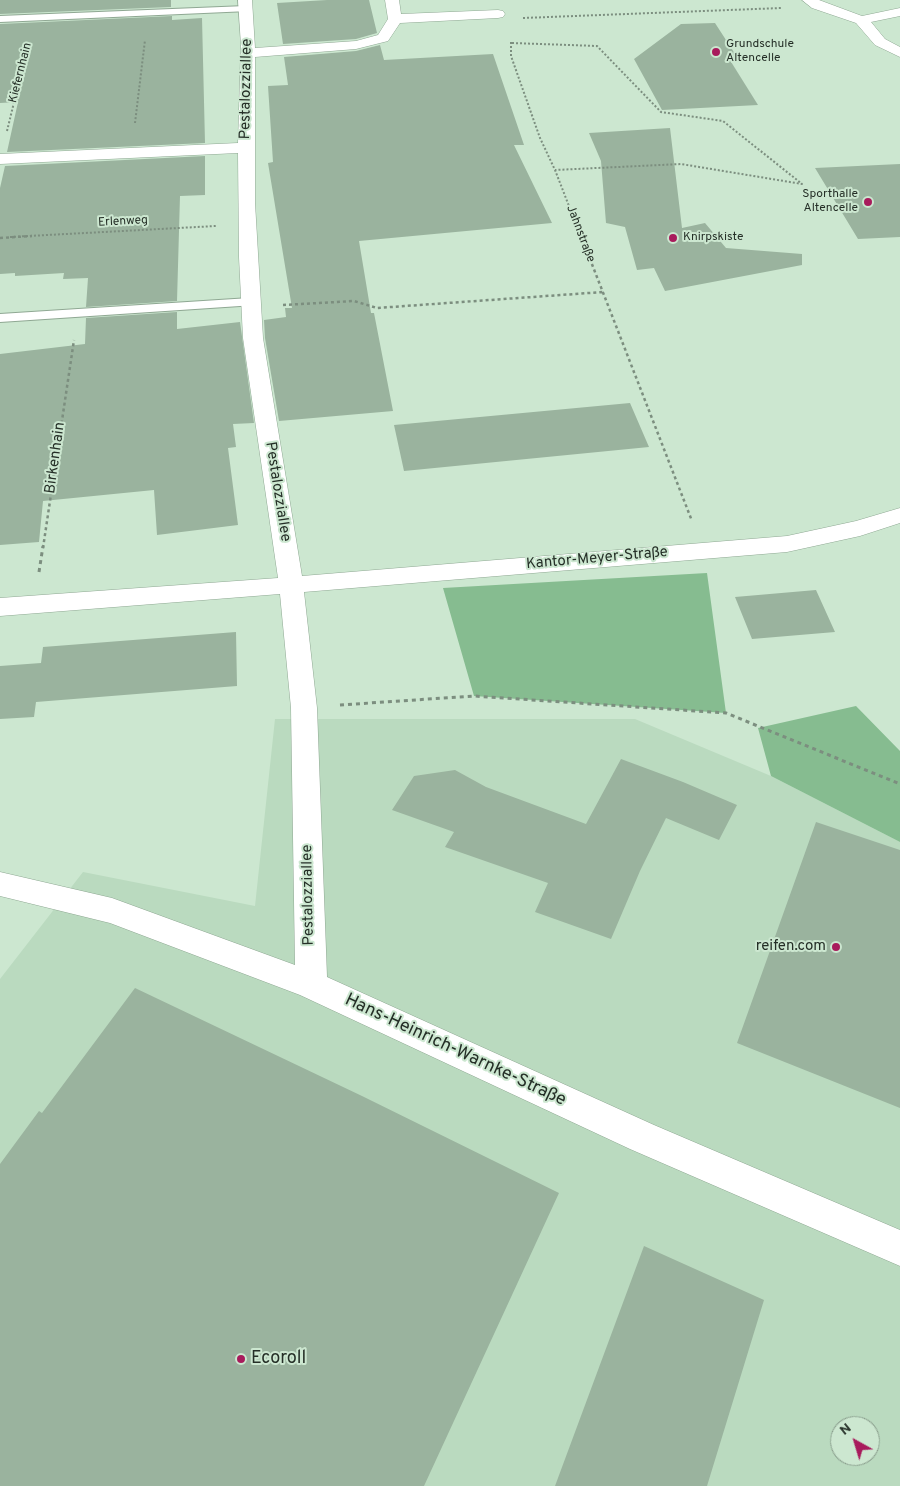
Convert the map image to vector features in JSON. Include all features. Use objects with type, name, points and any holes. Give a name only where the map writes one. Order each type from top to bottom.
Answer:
[{"type":"street","points":[[248,53],[356,45],[384,38],[395,19],[392,0]]},
{"type":"street","points":[[813,2],[861,20],[880,42],[900,53]]},
{"type":"street","name":"Pestalozziallee","points":[[246,4],[248,53],[246,224],[250,302],[253,338],[291,585],[304,708],[311,985]]},
{"type":"street","points":[[861,20],[900,12]]},
{"type":"street","points":[[395,19],[498,14]]},
{"type":"street","points":[[0,160],[246,148]]},
{"type":"street","name":"Kantor-Meyer-Straße","points":[[291,585],[787,544],[860,528],[900,515]]},
{"type":"street","points":[[0,607],[291,585]]},
{"type":"street","name":"Hans-Heinrich-Warnke-Straße","points":[[0,884],[112,911],[311,985],[642,1137],[900,1248]]},
{"type":"lane","points":[[0,19],[149,13],[246,4]]},
{"type":"lane","points":[[0,318],[250,302]]},
{"type":"path","points":[[498,14],[528,19],[813,2]]},
{"type":"path","points":[[131,154],[149,13]]},
{"type":"path","name":"Jahnstraße","points":[[498,14],[512,43],[511,56],[540,138],[555,170],[703,550]]},
{"type":"path","name":"Kiefernhain","points":[[5,138],[35,18]]},
{"type":"path","points":[[512,43],[598,46],[661,112],[723,121],[802,184],[681,164],[555,170]]},
{"type":"path","name":"Erlenweg","points":[[0,238],[246,224]]},
{"type":"path","points":[[250,302],[273,306],[354,301],[376,308],[603,292]]},
{"type":"path","name":"Birkenhain","points":[[34,604],[78,313]]},
{"type":"path","points":[[304,708],[474,696],[726,713],[900,784]]},
{"type":"shaded area","points":[[275,719],[635,719],[771,776],[900,842],[900,1486],[0,1486],[0,979],[83,872],[255,906]]},
{"type":"green space","points":[[707,573],[726,713],[474,696],[443,588]]},
{"type":"green space","points":[[856,706],[900,751],[900,842],[771,776],[758,728]]},
{"type":"building","points":[[0,0],[171,0],[171,7],[0,14]]},
{"type":"building","points":[[369,0],[377,33],[356,39],[283,44],[277,3]]},
{"type":"building","points":[[172,16],[172,20],[202,18],[205,143],[7,152],[18,102],[0,103],[0,24]]},
{"type":"building","points":[[715,23],[737,57],[728,57],[758,105],[662,110],[634,59],[681,24]]},
{"type":"building","points":[[380,45],[384,60],[493,54],[524,145],[514,145],[552,223],[359,241],[371,313],[374,313],[393,411],[279,421],[265,338],[264,320],[286,317],[285,308],[292,308],[268,163],[273,162],[268,86],[288,85],[284,57],[356,51]]},
{"type":"building","name":"Knirpskiste","points":[[670,128],[682,228],[705,223],[726,248],[802,254],[802,265],[665,291],[654,268],[637,270],[625,227],[606,223],[601,161],[589,133]]},
{"type":"building","points":[[205,156],[205,195],[180,196],[177,301],[86,307],[88,278],[63,279],[64,273],[15,276],[15,273],[0,274],[0,188],[5,166]]},
{"type":"building","name":"Sporthalle Altencelle","points":[[900,164],[900,237],[858,239],[815,168]]},
{"type":"building","points":[[177,312],[177,329],[240,322],[254,423],[233,424],[236,447],[228,448],[238,525],[157,535],[154,490],[43,501],[39,542],[0,545],[0,354],[85,344],[86,318]]},
{"type":"building","points":[[630,403],[649,447],[404,471],[394,425]]},
{"type":"building","points":[[816,590],[835,632],[752,639],[735,597]]},
{"type":"building","points":[[236,632],[237,686],[36,702],[34,717],[0,719],[0,666],[41,663],[43,647]]},
{"type":"building","points":[[621,759],[737,805],[719,840],[666,818],[640,871],[611,939],[535,912],[548,883],[445,847],[454,832],[392,810],[414,776],[455,770],[486,787],[586,824]]},
{"type":"building","name":"reifen.com","points":[[816,822],[900,850],[900,1108],[737,1043]]},
{"type":"building","name":"Ecoroll","points":[[135,988],[362,1096],[559,1193],[424,1486],[0,1486],[0,1164],[39,1111],[42,1113]]},
{"type":"building","points":[[644,1246],[764,1300],[707,1486],[555,1486]]},
{"type":"place","name":"Grundschule Altencelle","points":[[716,52]]},
{"type":"place","name":"Sporthalle Altencelle","points":[[868,202]]},
{"type":"place","name":"Knirpskiste","points":[[673,238]]},
{"type":"place","name":"reifen.com","points":[[836,947]]},
{"type":"place","name":"Ecoroll","points":[[241,1359]]}]
